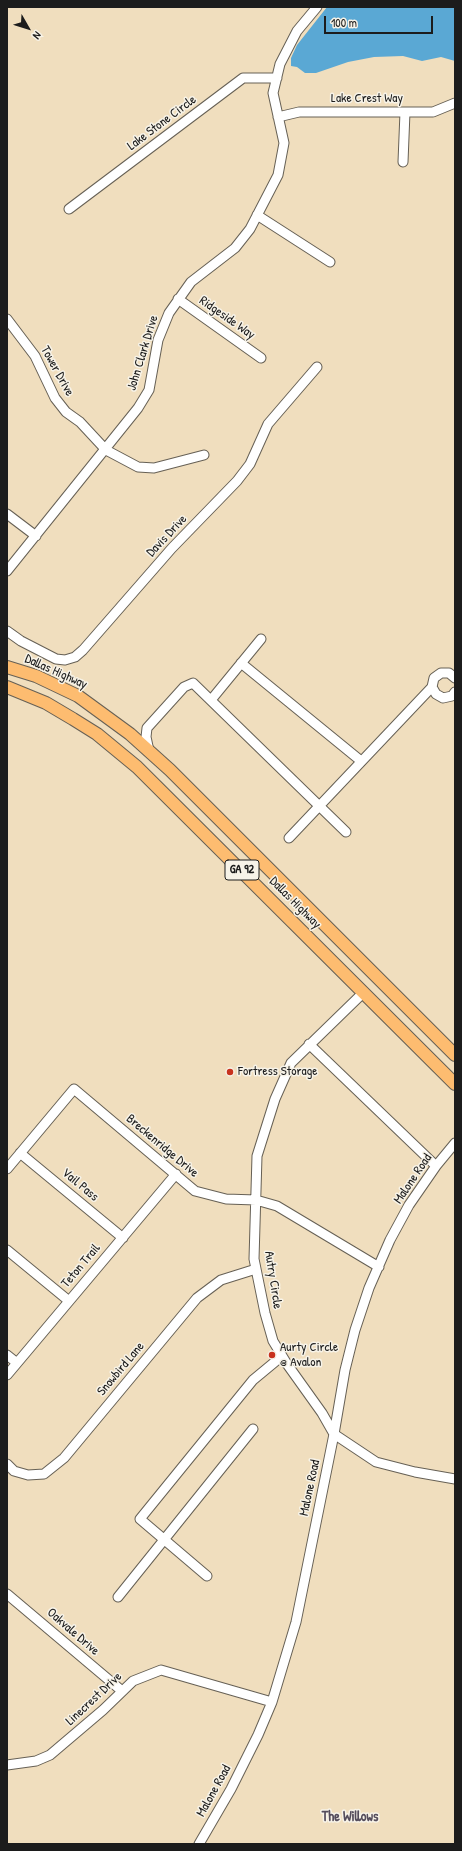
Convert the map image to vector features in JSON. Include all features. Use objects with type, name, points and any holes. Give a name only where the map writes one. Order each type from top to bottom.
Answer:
[{"type":"main road","name":"Dallas Highway","points":[[7,667],[36,676],[78,696],[125,730],[149,751],[455,1055]]},
{"type":"main road","name":"Dallas Highway","points":[[7,687],[46,703],[97,734],[143,772],[455,1084]]},
{"type":"street","name":"John Clark Drive","points":[[7,571],[106,450],[138,408],[148,390],[158,340],[169,312],[191,282],[235,248],[250,229],[278,175],[284,143],[273,93],[280,64],[297,31],[317,7]]},
{"type":"street","name":"Lake Stone Circle","points":[[69,209],[243,78],[277,78]]},
{"type":"street","name":"Lake Crest Way","points":[[278,117],[299,112],[433,112],[455,103]]},
{"type":"street","points":[[403,162],[405,112]]},
{"type":"street","points":[[257,215],[330,262]]},
{"type":"street","name":"Ridgeside Way","points":[[178,300],[262,358]]},
{"type":"street","name":"Tower Drive","points":[[7,319],[35,356],[55,398],[66,412],[80,422],[106,450],[138,467],[154,468],[204,455]]},
{"type":"street","name":"Davis Drive","points":[[7,631],[21,641],[56,659],[65,660],[75,657],[83,650],[172,548],[237,481],[250,464],[268,424],[317,367]]},
{"type":"street","points":[[7,514],[36,536]]},
{"type":"street","points":[[211,700],[261,639]]},
{"type":"street","points":[[241,663],[361,762]]},
{"type":"street","points":[[289,838],[432,687],[434,678],[441,673],[449,673],[455,678]]},
{"type":"street","points":[[125,730],[134,732],[147,728],[184,687],[190,683],[194,683],[346,832]]},
{"type":"street","points":[[432,687],[436,694],[443,698],[452,696],[455,692]]},
{"type":"street","points":[[147,728],[146,737],[149,751]]},
{"type":"street","name":"Autry Circle","points":[[364,992],[308,1044],[291,1063],[275,1099],[261,1139],[257,1156],[254,1259],[265,1313],[273,1341],[322,1413],[334,1434],[376,1462],[415,1472],[455,1479]]},
{"type":"street","points":[[308,1044],[436,1166]]},
{"type":"street","name":"Breckenridge Drive","points":[[7,1169],[74,1089],[195,1191],[226,1199],[256,1200],[277,1206],[379,1267]]},
{"type":"street","name":"Malone Road","points":[[199,1844],[231,1789],[258,1735],[272,1702],[296,1622],[355,1330],[390,1240],[409,1205],[436,1166],[455,1143]]},
{"type":"street","name":"Vail Pass","points":[[20,1153],[123,1238]]},
{"type":"street","name":"Teton Trail","points":[[7,1375],[176,1174]]},
{"type":"street","points":[[7,1250],[69,1301]]},
{"type":"street","name":"Snowbird Lane","points":[[7,1464],[14,1471],[28,1475],[44,1474],[64,1458],[197,1298],[221,1280],[256,1269]]},
{"type":"street","points":[[7,1355],[17,1363]]},
{"type":"street","points":[[206,1576],[140,1519],[253,1380],[282,1356]]},
{"type":"street","points":[[118,1597],[253,1429]]},
{"type":"street","name":"Oakvale Drive","points":[[7,1594],[122,1691]]},
{"type":"street","name":"Linecrest Drive","points":[[7,1765],[36,1760],[50,1755],[103,1710],[133,1681],[162,1670],[272,1702]]},
{"type":"water","points":[[327,7],[455,7],[455,61],[441,57],[422,61],[403,56],[374,57],[348,62],[316,73],[305,73],[297,67],[291,66],[291,58],[297,45]]},
{"type":"place","name":"Fortress Storage","points":[[230,1072]]},
{"type":"place","name":"Aurty Circle @ Avalon","points":[[272,1355]]},
{"type":"district","name":"The Willows","points":[[350,1817]]}]
